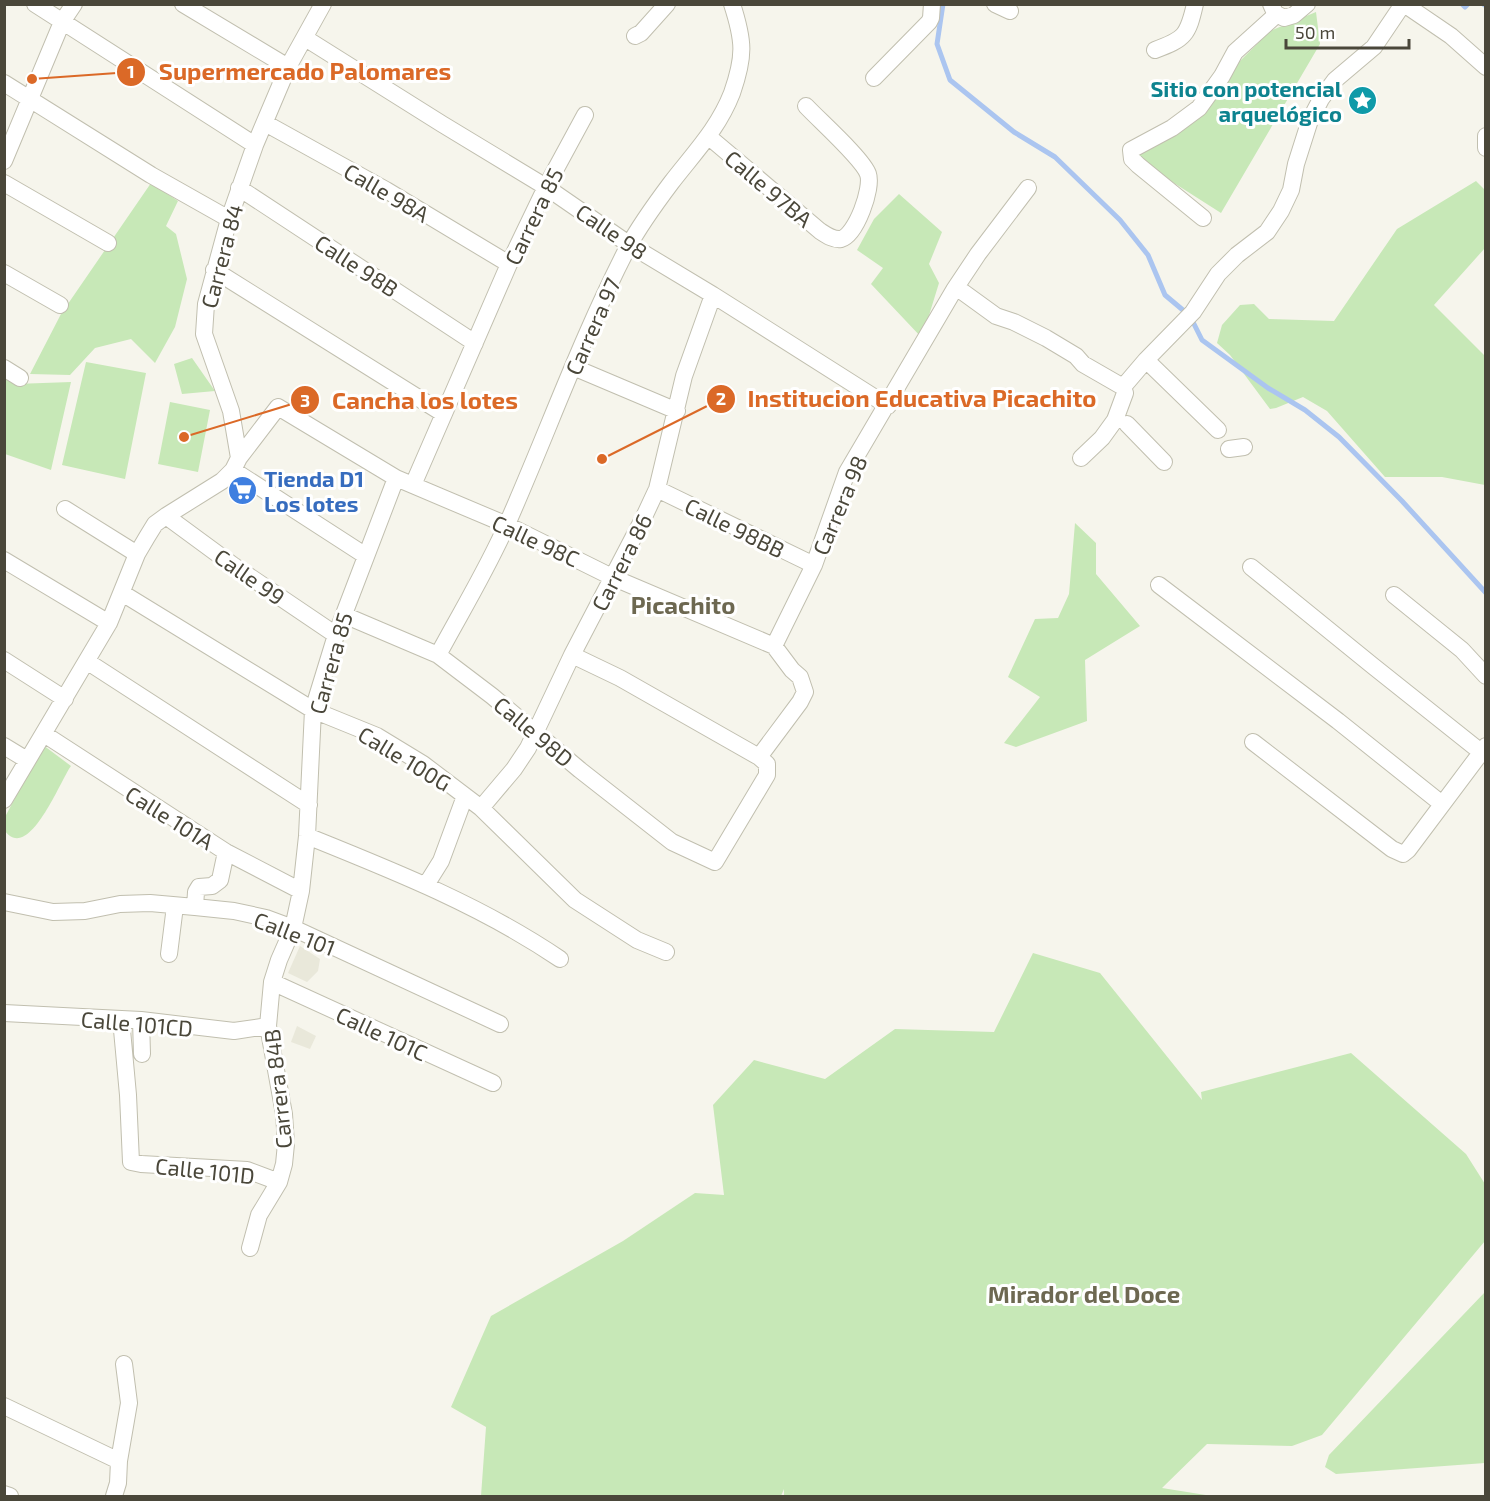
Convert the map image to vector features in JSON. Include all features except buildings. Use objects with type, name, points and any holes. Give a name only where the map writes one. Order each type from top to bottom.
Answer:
[{"type":"street","points":[[34,4],[255,145]]},
{"type":"street","points":[[4,161],[47,63],[62,22],[74,4]]},
{"type":"street","points":[[183,4],[288,67]]},
{"type":"street","name":"Carrera 84","points":[[236,464],[231,411],[204,334],[206,304],[229,219],[255,145],[288,67],[323,4]]},
{"type":"street","points":[[635,36],[641,33],[668,4]]},
{"type":"street","name":"Carrera 97","points":[[438,656],[507,525],[588,328],[630,245],[671,183],[709,137],[731,94],[741,64],[742,34],[732,4]]},
{"type":"street","points":[[873,78],[929,22],[932,4]]},
{"type":"street","points":[[1155,50],[1176,42],[1184,35],[1190,27],[1195,4]]},
{"type":"street","points":[[1203,218],[1138,165],[1132,159],[1131,150],[1172,128],[1199,108],[1217,85],[1235,52],[1274,10],[1284,18],[1307,4]]},
{"type":"street","points":[[1123,387],[1193,312],[1218,274],[1237,255],[1267,232],[1291,190],[1296,164],[1310,120],[1321,99],[1335,80],[1374,47],[1404,4],[1451,36],[1485,67]]},
{"type":"street","name":"Calle 98","points":[[305,38],[546,187],[630,245],[888,406]]},
{"type":"street","points":[[4,83],[152,175],[229,219]]},
{"type":"street","name":"Calle 97BA","points":[[709,137],[820,231],[830,238],[840,239],[854,228],[870,188],[869,174],[861,162],[806,106]]},
{"type":"street","name":"Carrera 85","points":[[413,485],[476,343],[508,264],[585,115]]},
{"type":"street","name":"Calle 98A","points":[[265,123],[386,190],[508,264]]},
{"type":"street","points":[[1485,136],[1485,148]]},
{"type":"street","points":[[4,183],[108,243]]},
{"type":"street","name":"Calle 98B","points":[[239,188],[476,343]]},
{"type":"street","name":"Carrera 98","points":[[774,646],[814,566],[848,472],[956,288],[978,254],[1028,188]]},
{"type":"street","points":[[214,270],[444,414]]},
{"type":"street","points":[[4,273],[60,304]]},
{"type":"street","points":[[956,288],[996,316],[1046,338],[1076,356],[1083,364],[1123,387],[1125,393],[1115,420],[1102,438],[1081,458]]},
{"type":"street","name":"Carrera 86","points":[[481,808],[514,769],[535,732],[657,489],[684,376],[713,295]]},
{"type":"street","points":[[1146,360],[1218,430]]},
{"type":"street","points":[[573,367],[677,411]]},
{"type":"street","points":[[4,369],[20,378]]},
{"type":"street","name":"Calle 98C","points":[[236,464],[278,406],[396,478],[507,525],[614,578],[774,646]]},
{"type":"street","points":[[1127,424],[1164,462]]},
{"type":"street","points":[[4,800],[88,662],[109,623],[136,554],[155,525],[222,481],[236,464],[366,556]]},
{"type":"street","name":"Carrera 85","points":[[293,928],[301,891],[307,836],[314,710],[336,635],[396,478]]},
{"type":"street","name":"Calle 98BB","points":[[657,489],[814,566]]},
{"type":"street","points":[[65,509],[136,554]]},
{"type":"street","name":"Calle 99","points":[[166,516],[234,566],[336,635]]},
{"type":"street","points":[[4,560],[109,623]]},
{"type":"street","points":[[1251,567],[1372,666],[1483,749],[1408,850],[1399,854],[1253,742]]},
{"type":"street","points":[[1159,585],[1338,721],[1442,804]]},
{"type":"street","name":"Calle 100G","points":[[122,593],[314,710],[377,736],[423,764],[481,808],[575,900],[638,940],[666,952]]},
{"type":"street","points":[[1395,595],[1462,650],[1485,676]]},
{"type":"street","name":"Calle 98D","points":[[344,615],[438,656],[492,696],[672,842],[715,862],[767,775],[767,764],[759,757]]},
{"type":"street","points":[[572,655],[620,678],[759,757],[805,692],[804,683],[800,677],[774,646]]},
{"type":"street","points":[[4,660],[65,699]]},
{"type":"street","points":[[88,662],[309,805]]},
{"type":"street","name":"Calle 101A","points":[[44,734],[226,852],[301,891]]},
{"type":"street","points":[[4,746],[27,760]]},
{"type":"street","points":[[426,885],[441,861],[465,796]]},
{"type":"street","points":[[307,836],[426,885],[526,936],[560,960]]},
{"type":"street","points":[[195,907],[196,892],[199,887],[212,886],[220,880],[226,852]]},
{"type":"street","name":"Calle 101","points":[[4,902],[54,912],[85,911],[120,904],[150,903],[234,911],[267,918],[500,1024]]},
{"type":"street","points":[[169,954],[175,906]]},
{"type":"street","name":"Carrera 84B","points":[[250,1248],[259,1215],[279,1182],[284,1164],[286,1144],[284,1114],[268,1026],[272,982],[293,928]]},
{"type":"street","name":"Calle 101C","points":[[272,982],[493,1083]]},
{"type":"street","name":"Calle 101CD","points":[[4,1013],[141,1020],[234,1031],[268,1026]]},
{"type":"street","name":"Calle 101D","points":[[121,1019],[131,1162],[247,1170],[279,1182]]},
{"type":"street","points":[[141,1020],[142,1054]]},
{"type":"street","points":[[116,1490],[129,1403],[124,1364]]},
{"type":"street","points":[[4,1406],[119,1461]]},
{"type":"street","points":[[4,1494],[10,1497]]},
{"type":"shaded area","points":[[300,946],[320,959],[318,971],[307,982],[288,973]]},
{"type":"shaded area","points":[[297,1026],[316,1036],[310,1049],[291,1042]]},
{"type":"green space","points":[[1316,12],[1320,44],[1221,213],[1141,162],[1136,151],[1234,67],[1270,31]]},
{"type":"green space","points":[[1476,181],[1485,190],[1485,248],[1434,305],[1485,356],[1485,485],[1442,477],[1385,477],[1327,411],[1303,397],[1270,409],[1230,355],[1217,343],[1222,325],[1240,305],[1254,304],[1269,319],[1334,321],[1397,229]]},
{"type":"green space","points":[[151,183],[178,201],[166,226],[176,234],[187,279],[175,327],[155,363],[131,339],[95,348],[70,375],[30,374],[61,314]]},
{"type":"green space","points":[[899,194],[942,232],[929,264],[939,283],[922,338],[871,284],[883,268],[857,250],[874,219]]},
{"type":"green space","points":[[192,358],[215,391],[182,394],[174,364]]},
{"type":"green space","points":[[86,362],[146,373],[125,479],[62,465]]},
{"type":"green space","points":[[5,378],[15,384],[71,382],[51,470],[5,454]]},
{"type":"green space","points":[[170,402],[210,410],[198,472],[158,464]]},
{"type":"green space","points":[[1075,523],[1096,543],[1096,574],[1140,626],[1085,660],[1087,721],[1016,747],[1004,743],[1040,697],[1008,677],[1035,619],[1058,618],[1069,594]]},
{"type":"green space","points":[[43,745],[71,766],[34,828],[24,836],[14,838],[5,831],[5,817]]},
{"type":"green space","points":[[1033,953],[1100,973],[1202,1100],[1201,1092],[1351,1053],[1466,1154],[1485,1184],[1485,1241],[1322,1435],[1292,1446],[1207,1444],[1162,1488],[1212,1496],[784,1496],[784,1489],[781,1496],[481,1496],[486,1427],[451,1407],[491,1316],[623,1241],[695,1193],[724,1195],[713,1105],[754,1060],[825,1079],[895,1029],[994,1032]]},
{"type":"green space","points":[[1485,1292],[1485,1463],[1336,1474],[1325,1467],[1329,1455]]},
{"type":"waterway","points":[[943,4],[937,44],[950,80],[1014,132],[1055,157],[1120,220],[1148,255],[1165,295],[1190,316],[1202,340],[1268,388],[1305,410],[1339,437],[1402,501],[1486,593]]},
{"type":"waterway","points":[[1462,4],[1465,7],[1468,4]]},
{"type":"place","name":"Supermercado Palomares","points":[[32,79]]},
{"type":"place","name":"Sitio con potencial arquelógico","points":[[1363,101]]},
{"type":"place","name":"Cancha los lotes","points":[[184,437]]},
{"type":"place","name":"Institucion Educativa Picachito","points":[[602,459]]},
{"type":"place","name":"Tienda D1 Los lotes","points":[[243,491]]},
{"type":"district","name":"Picachito","points":[[683,604]]},
{"type":"district","name":"Mirador del Doce","points":[[1084,1293]]}]
